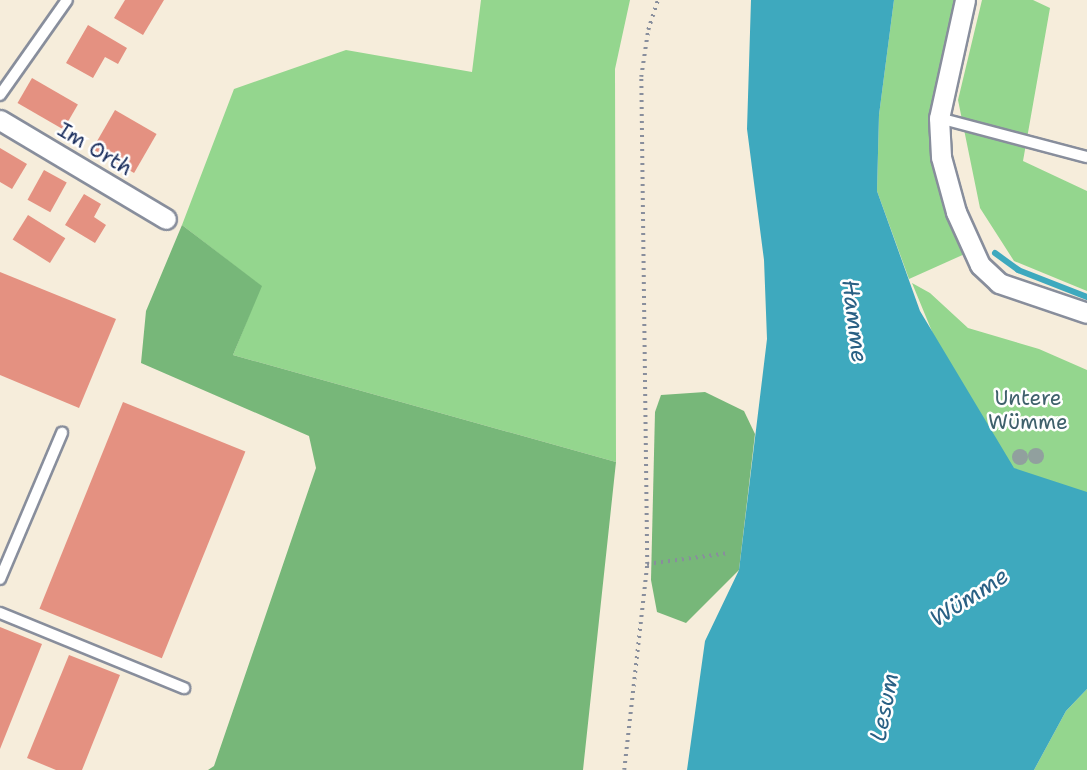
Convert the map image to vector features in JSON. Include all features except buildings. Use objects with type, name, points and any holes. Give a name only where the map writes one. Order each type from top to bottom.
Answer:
[{"type":"street","points":[[965,0],[939,118],[941,157],[956,212],[980,265],[999,283],[1087,313]]},
{"type":"street","name":"Im Orth","points":[[0,120],[166,219]]},
{"type":"lane","points":[[0,95],[67,0]]},
{"type":"lane","points":[[939,118],[1087,157]]},
{"type":"lane","points":[[0,579],[62,433]]},
{"type":"lane","points":[[0,613],[184,688]]},
{"type":"path","points":[[624,770],[647,564],[641,77],[648,30],[658,0]]},
{"type":"path","points":[[647,564],[729,553]]},
{"type":"green space","points":[[481,0],[630,0],[615,69],[616,462],[233,355],[261,286],[182,225],[234,89],[346,50],[472,72]]},
{"type":"green space","points":[[894,0],[960,0],[935,105],[931,150],[967,253],[909,279],[877,191],[879,115]]},
{"type":"green space","points":[[982,0],[1033,0],[1050,8],[1023,161],[1087,191],[1087,291],[1014,261],[980,208],[958,100]]},
{"type":"green space","points":[[182,225],[262,286],[233,355],[616,462],[583,770],[208,770],[214,766],[316,468],[309,436],[141,363],[146,311]]},
{"type":"green space","name":"Untere Wümme","points":[[912,283],[930,293],[968,328],[1039,349],[1087,370],[1087,569],[985,460]]},
{"type":"green space","points":[[705,392],[744,411],[755,434],[739,570],[686,623],[657,612],[651,580],[655,412],[661,395]]},
{"type":"green space","points":[[1087,689],[1087,770],[1034,770],[1066,711]]},
{"type":"water","points":[[751,0],[894,0],[879,115],[877,191],[920,311],[1014,468],[1087,492],[1087,689],[1066,711],[1034,770],[687,770],[705,641],[739,570],[767,339],[764,260],[747,129]]},
{"type":"waterway","points":[[995,253],[1018,270],[1087,297]]},
{"type":"water label","name":"Hamme","points":[[855,321]]},
{"type":"water label","name":"Wümme","points":[[969,597]]},
{"type":"water label","name":"Lesum","points":[[884,707]]}]
